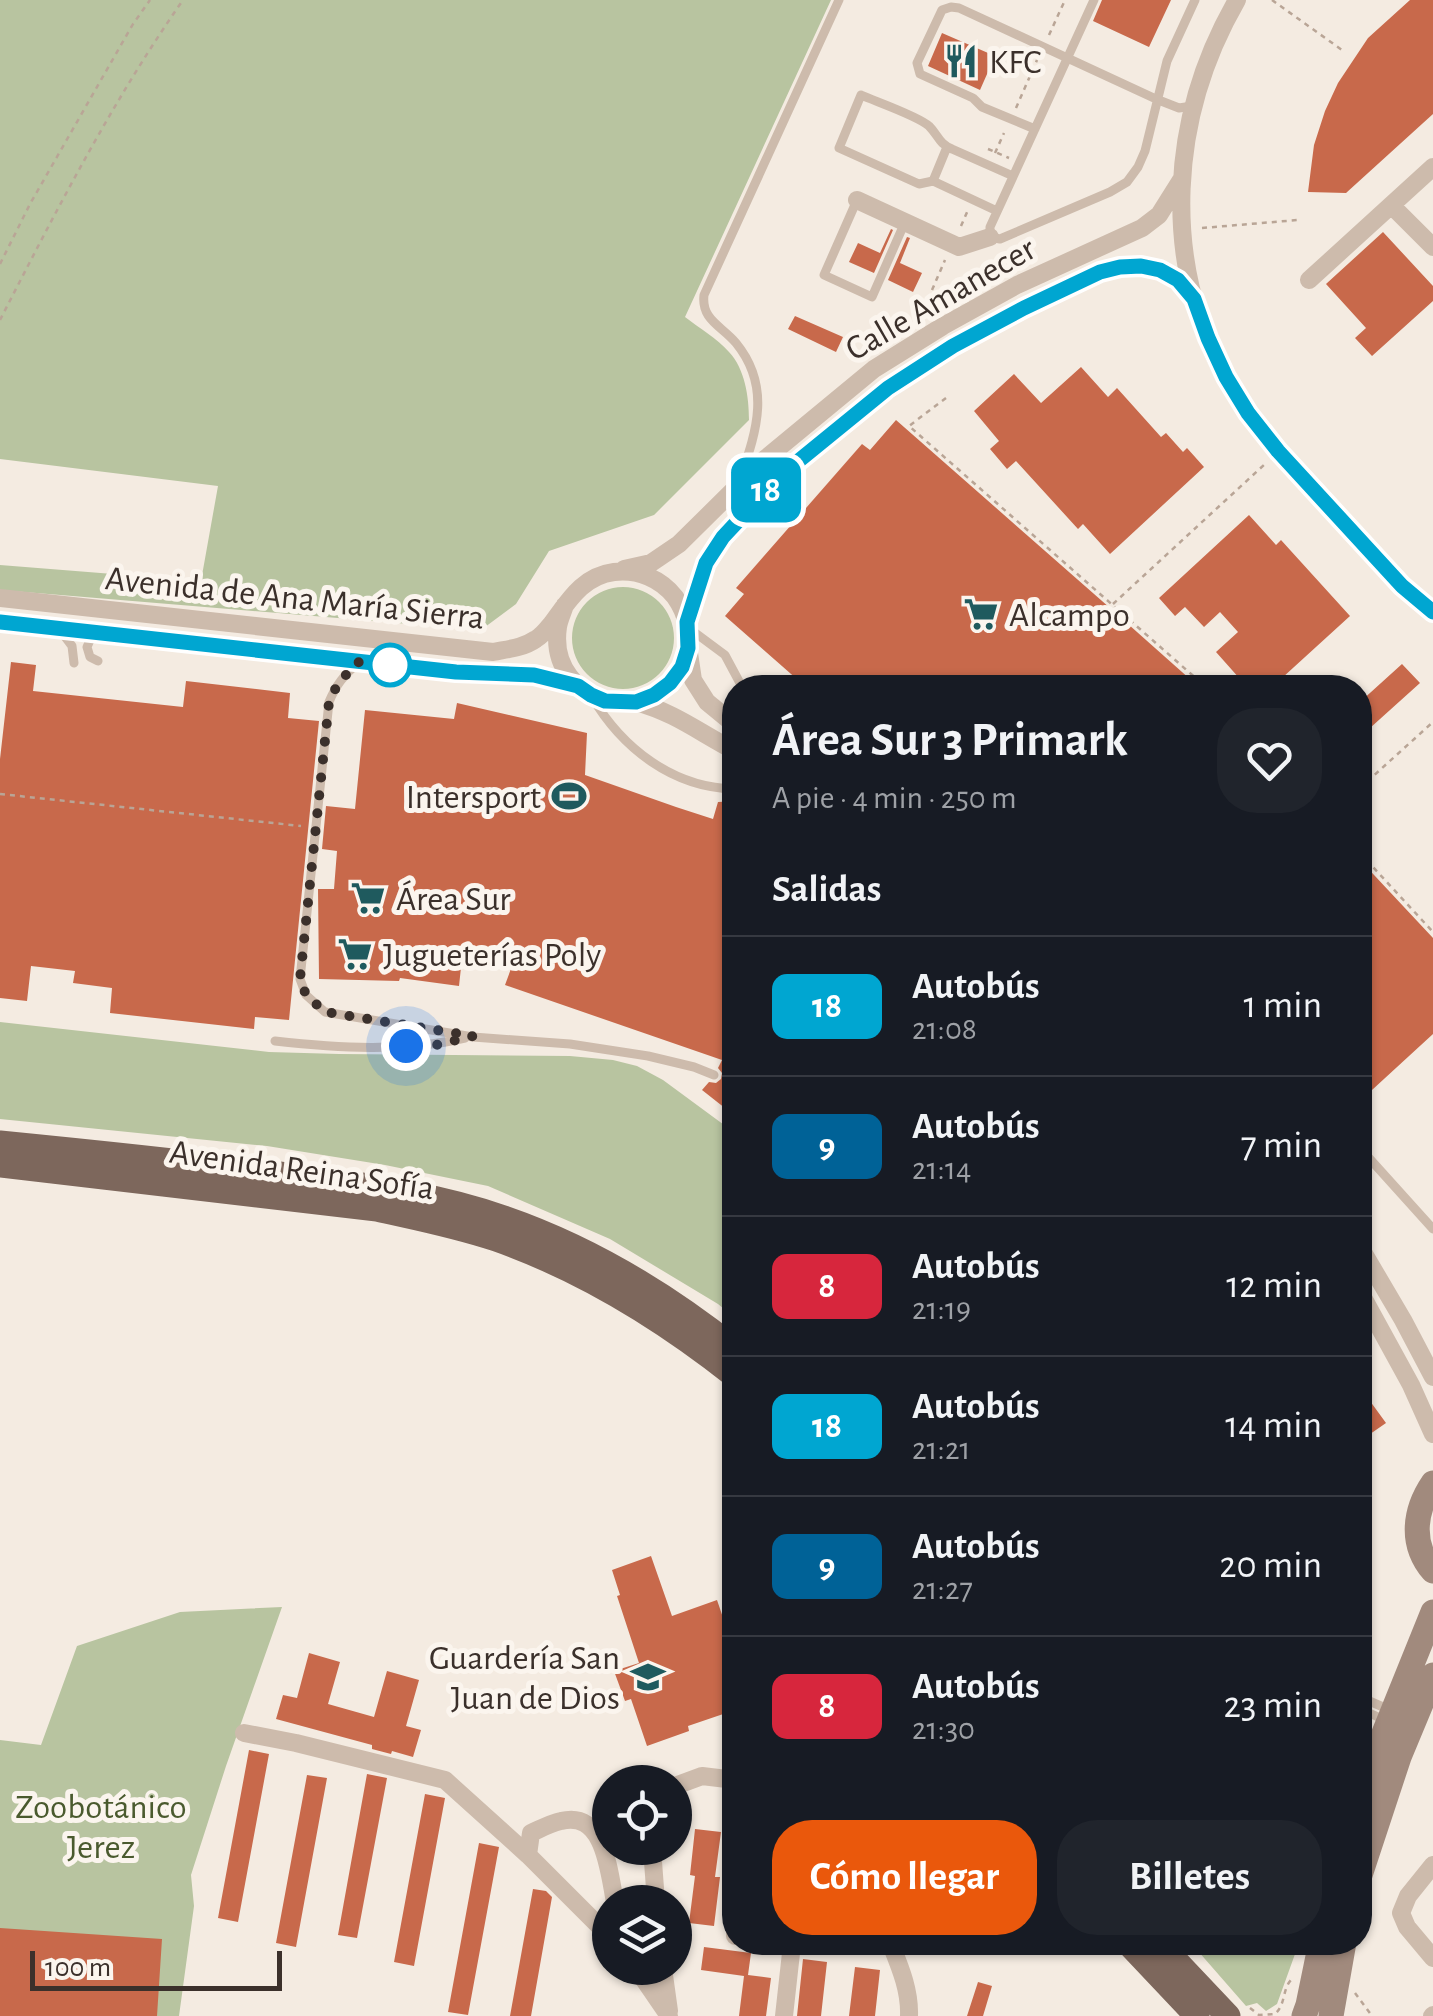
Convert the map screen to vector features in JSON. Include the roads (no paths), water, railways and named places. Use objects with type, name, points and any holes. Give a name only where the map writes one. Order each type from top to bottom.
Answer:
[{"type":"main road","name":"Avenida Reina Sofía","points":[[0,1143],[269,1172],[380,1187],[441,1200],[503,1218],[572,1246],[668,1301],[722,1339]]},
{"type":"main road","name":"Avenida Reina Sofía","points":[[0,1166],[377,1209],[496,1239],[630,1302],[722,1366]]},
{"type":"main road","points":[[1139,1955],[1197,2016]]},
{"type":"main road","points":[[1172,1955],[1237,2014]]},
{"type":"street","points":[[1238,0],[1204,68],[1192,106],[1181,180],[1185,256],[1194,299],[1226,377],[1248,413],[1402,586],[1433,612]]},
{"type":"street","points":[[1309,280],[1433,167]]},
{"type":"street","name":"Calle Amanecer","points":[[617,571],[651,563],[679,544],[765,459],[874,369],[1017,285],[1142,228],[1159,215],[1181,180]]},
{"type":"street","points":[[857,200],[958,247],[990,237]]},
{"type":"street","points":[[1391,205],[1433,247]]},
{"type":"street","name":"Calle Amanecer","points":[[688,625],[706,563],[723,537],[780,476],[888,388],[953,346],[1100,272],[1120,267],[1160,270],[1178,280],[1194,299]]},
{"type":"street","points":[[617,571],[654,578],[680,604],[688,625],[693,680],[707,702],[722,714]]},
{"type":"street","name":"Avenida de Ana María Sierra","points":[[0,598],[493,652],[519,648],[540,638],[574,592],[601,575],[617,571]]},
{"type":"street","points":[[565,605],[558,626],[558,648],[565,669],[584,690]]},
{"type":"street","name":"Avenida de Ana María Sierra","points":[[0,622],[488,674],[534,675],[584,690],[605,701],[636,702],[661,709],[722,744]]},
{"type":"street","points":[[636,702],[670,683],[682,667],[688,648]]},
{"type":"street","points":[[1372,1268],[1433,1378]]},
{"type":"street","points":[[1372,1314],[1433,1434]]},
{"type":"street","points":[[1431,1574],[1416,1532],[1417,1514],[1433,1483]]},
{"type":"street","points":[[1372,1767],[1433,1612]]},
{"type":"street","points":[[1372,1839],[1399,1757],[1433,1676]]},
{"type":"street","points":[[244,1733],[296,1742],[445,1780],[592,1919]]},
{"type":"street","points":[[692,1780],[702,1776],[722,1778]]},
{"type":"street","points":[[528,1855],[531,1832],[561,1821],[586,1824],[602,1846],[611,1885]]},
{"type":"street","points":[[1433,1866],[1408,1896],[1401,1913],[1407,1927],[1433,1958]]},
{"type":"street","points":[[784,2016],[791,1955]]},
{"type":"street","points":[[895,1955],[903,1974],[909,2016]]},
{"type":"street","points":[[1304,2016],[1318,1955]]},
{"type":"street","points":[[1331,2016],[1342,1955]]},
{"type":"street","points":[[648,1985],[669,2016]]},
{"type":"street","points":[[665,1985],[669,2016]]},
{"type":"lane","points":[[737,487],[754,438],[758,395],[753,373],[737,344],[707,316],[702,306],[704,295],[839,0]]},
{"type":"lane","points":[[1094,0],[990,226],[990,237],[1000,239],[1127,182],[1138,167],[1167,61],[1195,0]]},
{"type":"lane","points":[[1034,130],[920,74],[918,63],[942,10],[950,6],[1156,99],[1179,108],[1192,106]]},
{"type":"lane","points":[[997,211],[933,181],[918,184],[839,148],[861,95],[928,124],[943,146],[1013,176]]},
{"type":"lane","points":[[933,181],[948,148]]},
{"type":"lane","points":[[857,200],[824,275],[872,297],[905,222]]},
{"type":"lane","points":[[688,625],[725,655],[736,675]]},
{"type":"lane","points":[[58,628],[72,646],[74,663]]},
{"type":"lane","points":[[98,661],[90,657],[86,647],[100,633]]},
{"type":"lane","points":[[360,661],[344,675],[329,702],[300,979],[306,995],[325,1012],[473,1036],[648,1056],[714,1075]]},
{"type":"lane","points":[[584,690],[606,722],[658,766],[707,786],[722,787]]},
{"type":"lane","points":[[276,1041],[436,1045],[473,1036]]},
{"type":"lane","points":[[1372,1161],[1433,1229]]},
{"type":"lane","points":[[1372,1704],[1391,1716]]},
{"type":"lane","points":[[1372,1712],[1391,1716]]},
{"type":"place","name":"KFC","points":[[961,61]]},
{"type":"place","name":"Alcampo","points":[[981,614]]},
{"type":"place","name":"Intersport","points":[[569,796]]},
{"type":"place","name":"Área Sur","points":[[368,898]]},
{"type":"place","name":"Jugueterías Poly","points":[[355,954]]},
{"type":"place","name":"Guardería San Juan de Dios","points":[[648,1677]]},
{"type":"park label","name":"Zoobotánico Jerez","points":[[101,1826]]}]
